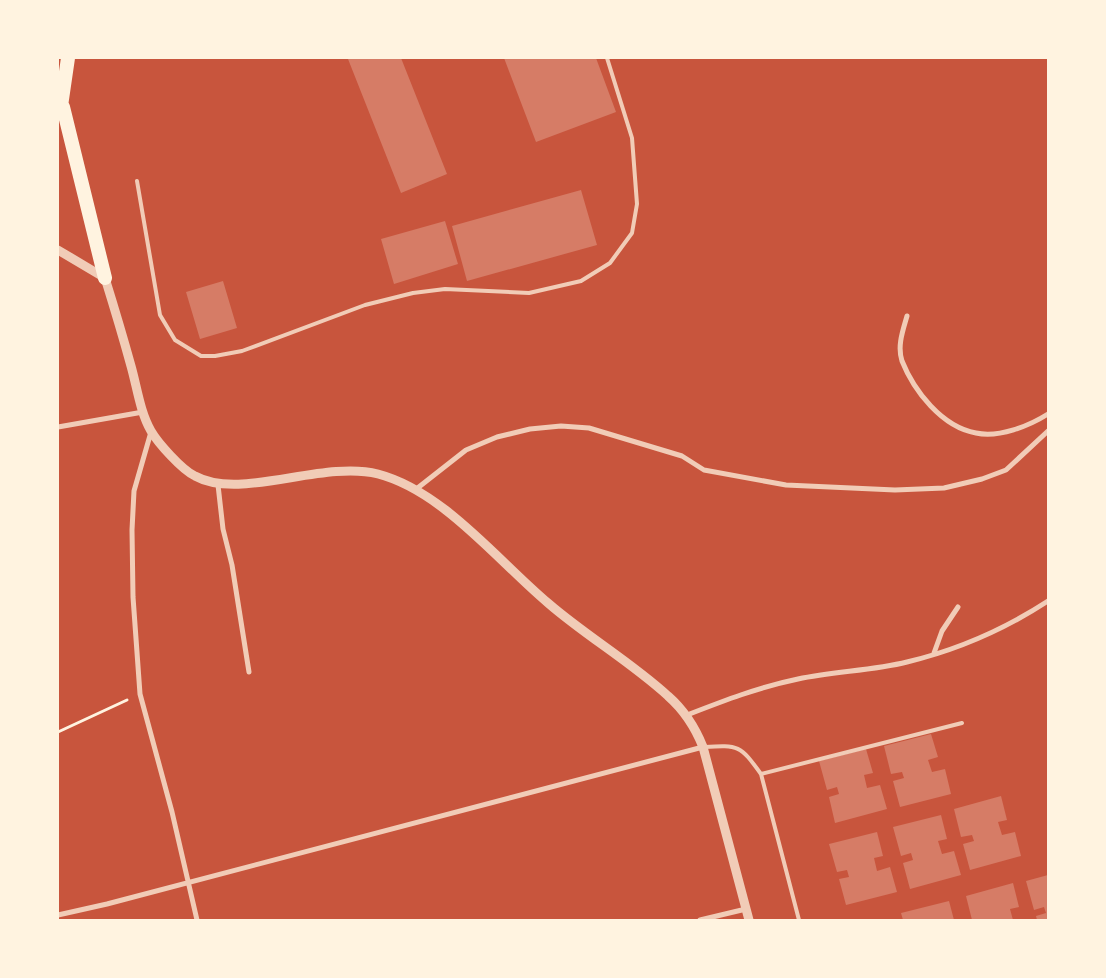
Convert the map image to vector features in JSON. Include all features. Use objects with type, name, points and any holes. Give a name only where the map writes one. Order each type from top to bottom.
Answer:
[{"type":"highway","points":[[58,120],[63,107],[68,58]]},
{"type":"highway","points":[[63,107],[105,278]]},
{"type":"street","points":[[58,250],[105,278],[151,431],[171,455],[193,476],[218,485],[248,484],[334,471],[377,474],[414,490],[456,517],[547,603],[668,695],[697,730],[749,920]]},
{"type":"street","points":[[907,316],[900,338],[902,360],[920,392],[941,417],[976,433],[995,432],[1032,425],[1048,414]]},
{"type":"street","points":[[58,427],[144,412]]},
{"type":"street","points":[[414,490],[466,450],[497,437],[530,429],[561,426],[589,428],[682,456],[704,470],[786,485],[895,490],[944,488],[982,479],[1006,470],[1048,431]]},
{"type":"street","points":[[151,431],[134,491],[132,530],[133,597],[140,694],[189,882],[197,920]]},
{"type":"street","points":[[218,485],[223,529],[232,565],[249,672]]},
{"type":"street","points":[[686,715],[761,688],[800,678],[907,662],[960,646],[1016,622],[1048,601]]},
{"type":"street","points":[[934,653],[942,631],[958,607]]},
{"type":"street","points":[[58,916],[703,747]]},
{"type":"street","points":[[700,920],[746,909]]},
{"type":"lane","points":[[137,181],[160,315],[176,340],[200,356],[215,356],[242,351],[365,305],[413,293],[445,289],[529,293],[581,280],[610,262],[616,255],[632,232],[637,204],[632,138],[608,58]]},
{"type":"lane","points":[[761,774],[962,723]]},
{"type":"lane","points":[[703,747],[732,746],[748,756],[761,774],[798,920]]},
{"type":"path","points":[[58,732],[140,694]]},
{"type":"building","points":[[401,58],[447,174],[401,193],[348,59]]},
{"type":"building","points":[[504,58],[596,58],[616,112],[536,142]]},
{"type":"building","points":[[581,190],[597,245],[467,281],[452,226]]},
{"type":"building","points":[[445,221],[458,264],[394,284],[381,239]]},
{"type":"building","points":[[223,281],[237,328],[200,339],[186,292]]},
{"type":"building","points":[[931,734],[938,757],[928,760],[932,772],[945,769],[951,794],[900,807],[893,781],[904,778],[902,772],[891,774],[884,746]]},
{"type":"building","points":[[866,749],[873,773],[864,775],[867,788],[880,785],[887,809],[835,823],[829,797],[839,794],[837,787],[827,790],[819,761]]},
{"type":"building","points":[[1001,796],[1007,820],[998,822],[1002,835],[1015,832],[1021,856],[970,870],[963,844],[974,841],[972,835],[961,837],[954,809]]},
{"type":"building","points":[[941,815],[947,839],[938,841],[942,854],[954,851],[961,875],[910,889],[903,863],[913,860],[911,853],[901,856],[893,827]]},
{"type":"building","points":[[877,832],[883,856],[874,858],[877,871],[890,867],[897,892],[846,905],[839,879],[849,877],[847,870],[837,872],[829,844]]},
{"type":"building","points":[[1048,875],[1048,920],[1037,920],[1036,916],[1046,913],[1044,907],[1034,910],[1026,881]]},
{"type":"building","points":[[1013,883],[1019,907],[1010,909],[1013,920],[972,920],[966,896]]},
{"type":"building","points":[[949,901],[954,920],[903,920],[901,913]]}]
